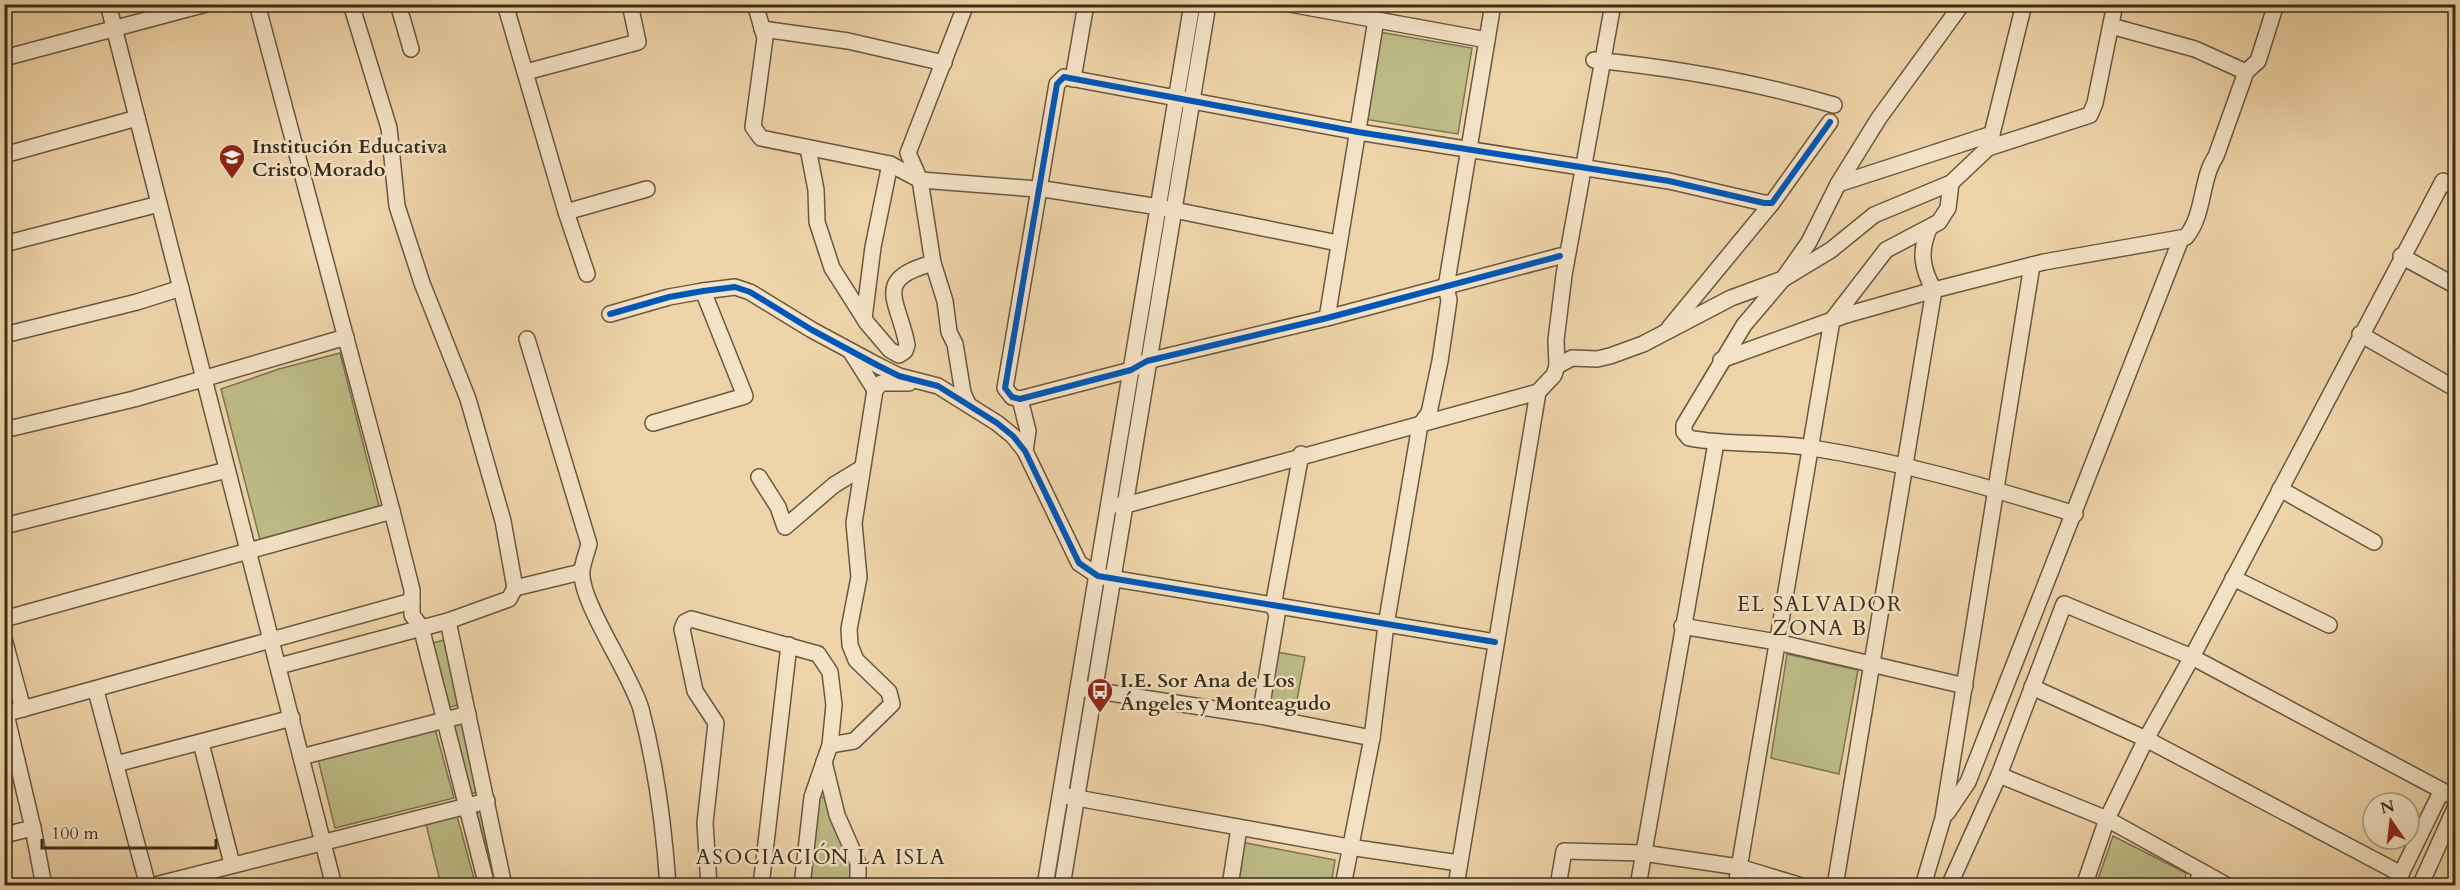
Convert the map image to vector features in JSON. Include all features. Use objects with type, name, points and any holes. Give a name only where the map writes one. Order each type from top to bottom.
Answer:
[{"type":"street","points":[[108,4],[334,885]]},
{"type":"street","points":[[4,58],[206,4]]},
{"type":"street","points":[[257,4],[392,511],[412,601],[412,615],[421,627],[466,805],[496,884]]},
{"type":"street","points":[[279,666],[448,621],[509,599],[514,588],[503,521],[468,399],[422,283],[398,206],[389,128],[351,4]]},
{"type":"street","points":[[398,4],[411,49]]},
{"type":"street","points":[[505,4],[566,212],[587,274]]},
{"type":"street","points":[[526,72],[638,42],[630,4]]},
{"type":"street","points":[[756,4],[765,38],[753,127],[761,138],[890,164],[920,180],[1038,188],[1166,209],[1338,243]]},
{"type":"street","points":[[966,4],[908,153],[920,180],[933,263],[945,301],[949,332],[955,344],[963,393],[968,404]]},
{"type":"street","points":[[1072,79],[1086,4]]},
{"type":"street","points":[[1105,577],[1126,505],[1166,209],[1184,100],[1192,4]]},
{"type":"street","points":[[1184,100],[1208,4]]},
{"type":"street","points":[[1290,4],[1487,40]]},
{"type":"street","points":[[1343,885],[1372,738],[1386,625],[1420,425],[1429,413],[1440,361],[1449,300],[1446,287],[1467,149],[1493,4]]},
{"type":"street","points":[[1599,60],[1603,4]]},
{"type":"street","points":[[1456,885],[1495,642],[1539,392],[1554,375],[1557,366],[1556,340],[1580,168],[1599,60],[1613,4]]},
{"type":"street","points":[[1962,4],[1879,118],[1838,184],[1823,218],[1783,279],[1744,325],[1721,360],[1684,425],[1684,432],[1689,438],[1716,443],[1810,447],[1904,465],[2075,514]]},
{"type":"street","points":[[1557,366],[1572,358],[1597,359],[1610,356],[1664,334],[1731,298],[1783,279],[1831,250],[1874,215],[1951,183],[1990,141],[2024,4]]},
{"type":"street","points":[[1838,184],[2090,115],[2096,103],[2115,4]]},
{"type":"street","points":[[1943,818],[1968,782],[2181,239],[2191,230],[2204,195],[2208,167],[2216,156],[2246,72],[2258,61],[2276,4]]},
{"type":"street","points":[[1327,318],[1376,20]]},
{"type":"street","points":[[2111,26],[2195,49],[2246,72]]},
{"type":"street","points":[[762,29],[848,41],[944,63]]},
{"type":"street","points":[[1599,60],[1710,74],[1780,89],[1834,105]]},
{"type":"street","points":[[1560,256],[1327,318],[1147,361],[1131,370],[1020,399],[1012,397],[1005,388],[1038,188],[1058,84],[1064,77],[1358,132],[1669,181],[1772,203]]},
{"type":"street","points":[[4,155],[137,118]]},
{"type":"street","points":[[1664,334],[1772,203],[1830,122]]},
{"type":"street","points":[[808,148],[816,190],[817,222],[823,244],[845,292],[890,350],[899,355],[908,345],[895,307],[893,291],[897,280],[909,270],[933,263]]},
{"type":"street","points":[[864,318],[873,247],[890,164]]},
{"type":"street","points":[[1564,275],[1560,256],[1580,168]]},
{"type":"street","points":[[2084,885],[2107,819],[2146,739],[2193,657],[2401,256],[2443,181],[2456,188]]},
{"type":"street","points":[[1736,885],[1832,320],[1886,250],[1939,222],[1948,208],[1951,183]]},
{"type":"street","points":[[566,212],[647,189]]},
{"type":"street","points":[[4,244],[159,204]]},
{"type":"street","points":[[1045,885],[1060,795],[1086,689],[1105,577],[1109,506],[1131,370],[1166,209]]},
{"type":"street","points":[[1835,885],[1935,290],[1922,265],[1923,243],[1929,229]]},
{"type":"street","points":[[1721,360],[1832,320],[1935,290],[2032,265],[2181,239]]},
{"type":"street","points":[[2401,256],[2456,286]]},
{"type":"street","points":[[1923,885],[1943,818],[2032,265]]},
{"type":"street","points":[[610,314],[669,297],[735,287],[750,292],[898,376],[922,384]]},
{"type":"street","points":[[4,335],[92,314],[181,288]]},
{"type":"street","points":[[653,423],[745,396],[703,291]]},
{"type":"street","points":[[2360,334],[2456,389]]},
{"type":"street","points":[[4,430],[205,378],[346,337]]},
{"type":"street","points":[[527,339],[590,544],[581,572],[590,605],[640,708],[664,824],[668,885]]},
{"type":"street","points":[[849,350],[875,390]]},
{"type":"street","points":[[830,745],[854,741],[892,704],[889,692],[856,660],[850,645],[849,629],[859,577],[854,523],[862,468],[875,390],[887,382],[938,386],[1013,436],[1024,451],[1079,563],[1105,577],[1495,642]]},
{"type":"street","points":[[1109,506],[1126,505],[1301,454],[1420,425],[1539,392]]},
{"type":"street","points":[[1020,399],[1028,430],[1024,451]]},
{"type":"street","points":[[1638,885],[1716,443]]},
{"type":"street","points":[[1260,716],[1277,615],[1273,606],[1301,454]]},
{"type":"street","points":[[759,477],[778,507],[785,527],[834,485],[862,468]]},
{"type":"street","points":[[4,526],[227,470]]},
{"type":"street","points":[[2280,489],[2373,542]]},
{"type":"street","points":[[4,619],[392,511]]},
{"type":"street","points":[[514,588],[581,572]]},
{"type":"street","points":[[2233,578],[2329,625]]},
{"type":"street","points":[[44,885],[33,828],[8,739],[5,712],[96,691],[412,601]]},
{"type":"street","points":[[1949,885],[1999,775],[2064,604],[2193,657],[2456,798]]},
{"type":"street","points":[[709,885],[705,823],[716,723],[695,691],[682,629],[685,622],[691,619],[818,654],[830,672],[834,705],[830,745],[812,798],[802,885]]},
{"type":"street","points":[[448,621],[487,801],[496,884]]},
{"type":"street","points":[[1682,626],[1777,642],[1965,686]]},
{"type":"street","points":[[4,639],[23,709]]},
{"type":"street","points":[[761,885],[789,645]]},
{"type":"street","points":[[2032,687],[2146,739],[2398,880],[2441,792]]},
{"type":"street","points":[[1086,689],[1260,716],[1372,738]]},
{"type":"street","points":[[1062,885],[1076,798],[1086,689]]},
{"type":"street","points":[[96,691],[150,885],[322,840],[487,801]]},
{"type":"street","points":[[301,757],[468,714]]},
{"type":"street","points":[[116,764],[292,718]]},
{"type":"street","points":[[201,743],[232,864]]},
{"type":"street","points":[[824,762],[837,815],[858,863],[858,885]]},
{"type":"street","points":[[1999,775],[2107,819],[2198,878],[2228,885]]},
{"type":"street","points":[[1060,795],[1349,847],[1459,863]]},
{"type":"street","points":[[2423,884],[2456,806]]},
{"type":"street","points":[[4,835],[33,828]]},
{"type":"street","points":[[1230,885],[1239,828]]},
{"type":"street","points":[[1558,885],[1564,851],[1643,853],[1739,867],[1802,885]]},
{"type":"green space","points":[[1379,32],[1472,48],[1458,134],[1363,119]]},
{"type":"green space","points":[[340,353],[379,506],[260,540],[221,389],[279,369]]},
{"type":"green space","points":[[444,640],[459,705],[449,707],[433,643]]},
{"type":"green space","points":[[1277,652],[1305,657],[1296,705],[1267,700]]},
{"type":"green space","points":[[1787,654],[1858,670],[1839,774],[1771,758]]},
{"type":"green space","points":[[463,721],[478,792],[469,794],[450,725]]},
{"type":"green space","points":[[435,729],[454,798],[335,828],[318,759]]},
{"type":"green space","points":[[817,797],[828,798],[852,863],[850,883],[808,879]]},
{"type":"green space","points":[[480,811],[494,877],[492,878],[476,813]]},
{"type":"green space","points":[[457,816],[475,882],[462,885],[441,885],[426,824]]},
{"type":"green space","points":[[2113,836],[2186,873],[2184,885],[2096,885]]},
{"type":"green space","points":[[1241,842],[1335,860],[1331,885],[1234,886]]},
{"type":"cycle path","points":[[1560,256],[1327,318],[1147,361],[1131,370],[1020,399],[1012,397],[1005,388],[1057,84],[1064,77],[1358,132],[1669,181],[1764,203],[1772,203],[1830,122]]},
{"type":"cycle path","points":[[610,314],[669,297],[735,287],[750,292],[812,330],[899,376],[938,386],[997,423],[1013,436],[1025,451],[1079,563],[1098,576],[1495,642]]},
{"type":"place","name":"Institución Educativa Cristo Morado","points":[[232,180]]},
{"type":"place","name":"I.E. Sor Ana de Los Ángeles y Monteagudo","points":[[1100,714]]},
{"type":"district","name":"EL SALVADOR ZONA B","points":[[1820,616]]},
{"type":"district","name":"ASOCIACIÓN LA ISLA","points":[[821,857]]}]
